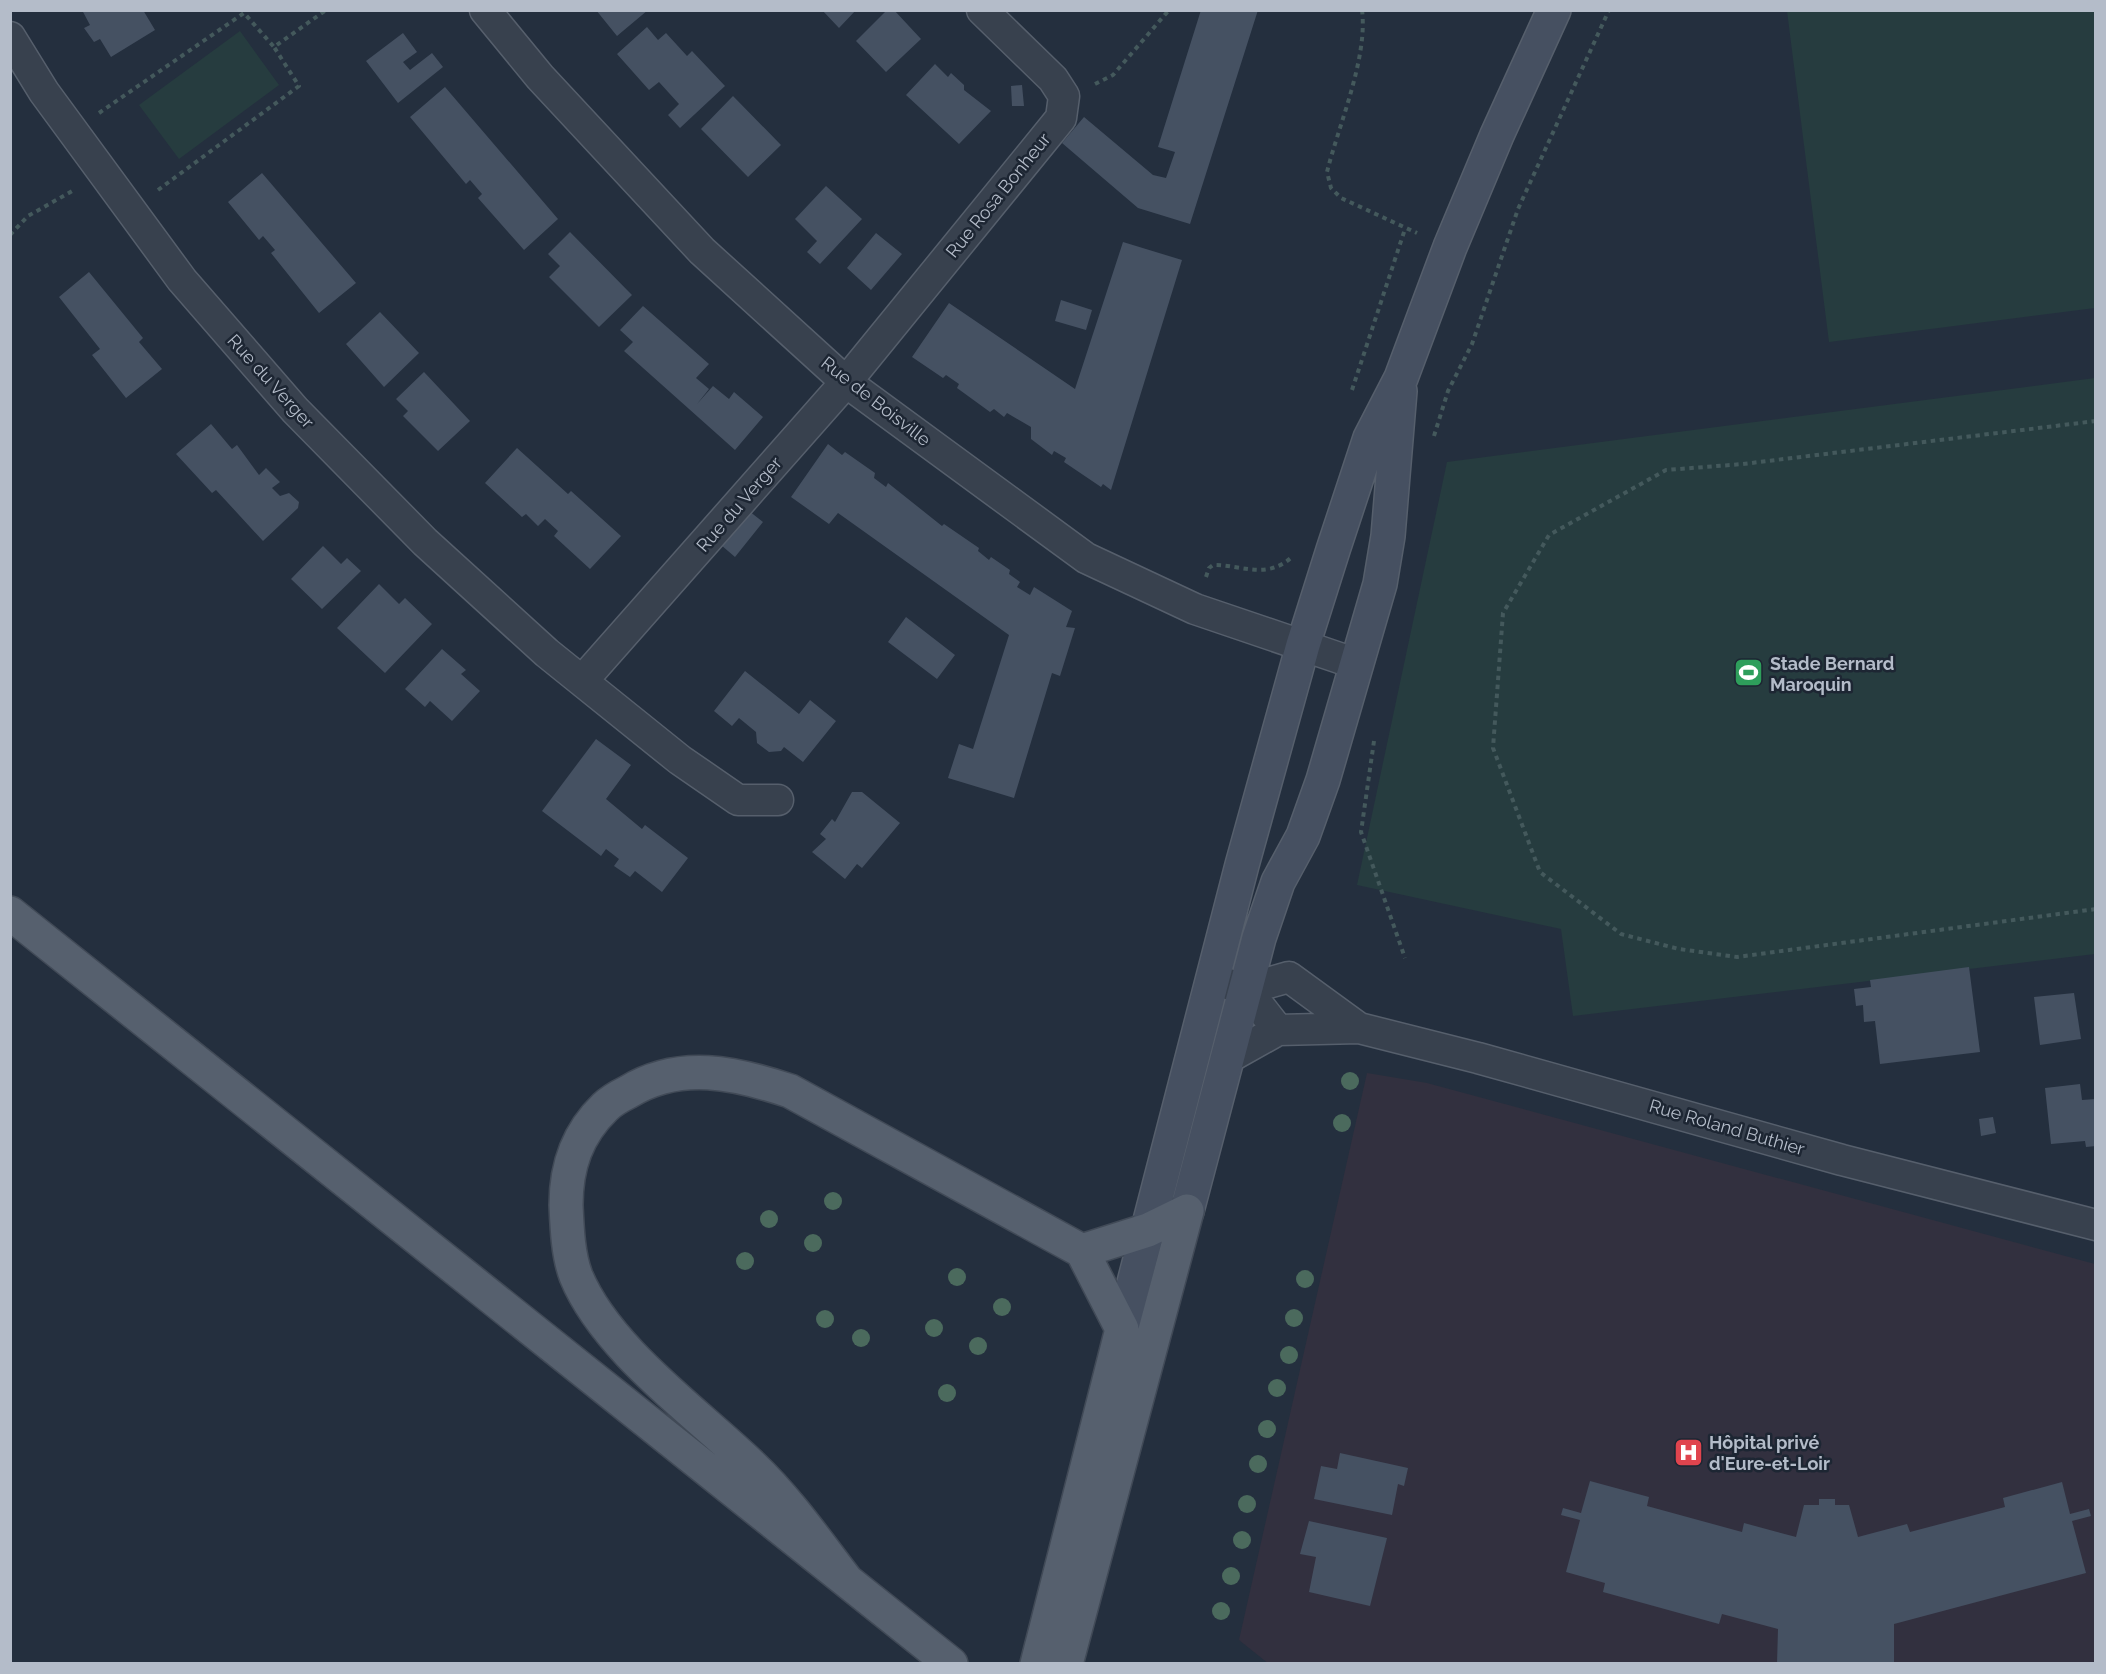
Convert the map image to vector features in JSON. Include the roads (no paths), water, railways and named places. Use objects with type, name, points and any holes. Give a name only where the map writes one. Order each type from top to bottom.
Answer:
[{"type":"main road","points":[[1037,1664],[1242,865],[1302,645],[1370,438],[1401,378],[1450,247],[1497,135],[1554,10]]},
{"type":"main road","points":[[1069,1653],[1259,938],[1278,882],[1303,836],[1323,780],[1380,584],[1388,536],[1401,378]]},
{"type":"main road","points":[[10,913],[951,1664]]},
{"type":"main road","points":[[848,1581],[796,1514],[753,1467],[640,1363],[597,1312],[576,1276],[567,1232],[566,1184],[580,1136],[606,1105],[642,1083],[675,1074],[713,1071],[749,1077],[790,1091],[1082,1251],[1122,1329]]},
{"type":"main road","points":[[1082,1251],[1148,1230],[1186,1211]]},
{"type":"street","name":"Rue de Boisville","points":[[485,10],[547,85],[702,251],[846,382],[1086,558],[1195,609],[1357,664]]},
{"type":"street","name":"Rue Rosa Bonheur","points":[[846,382],[1061,118],[1064,96],[1053,79],[982,10]]},
{"type":"street","name":"Rue du Verger","points":[[10,36],[44,92],[182,280],[295,410],[425,542],[547,653],[680,760],[738,800],[778,800]]},
{"type":"street","name":"Rue du Verger","points":[[583,680],[846,382]]},
{"type":"street","name":"Rue Roland Buthier","points":[[1259,938],[1288,976],[1359,1028]]},
{"type":"street","points":[[1214,980],[1246,989],[1288,976]]},
{"type":"street","points":[[1228,1058],[1278,1030],[1246,989]]},
{"type":"street","name":"Rue Roland Buthier","points":[[1278,1030],[1359,1028],[1478,1058],[1842,1160],[2096,1225]]},
{"type":"place","name":"Stade Bernard Maroquin","points":[[1749,673]]},
{"type":"place","name":"Hôpital privé d'Eure-et-Loir","points":[[1688,1452]]}]
